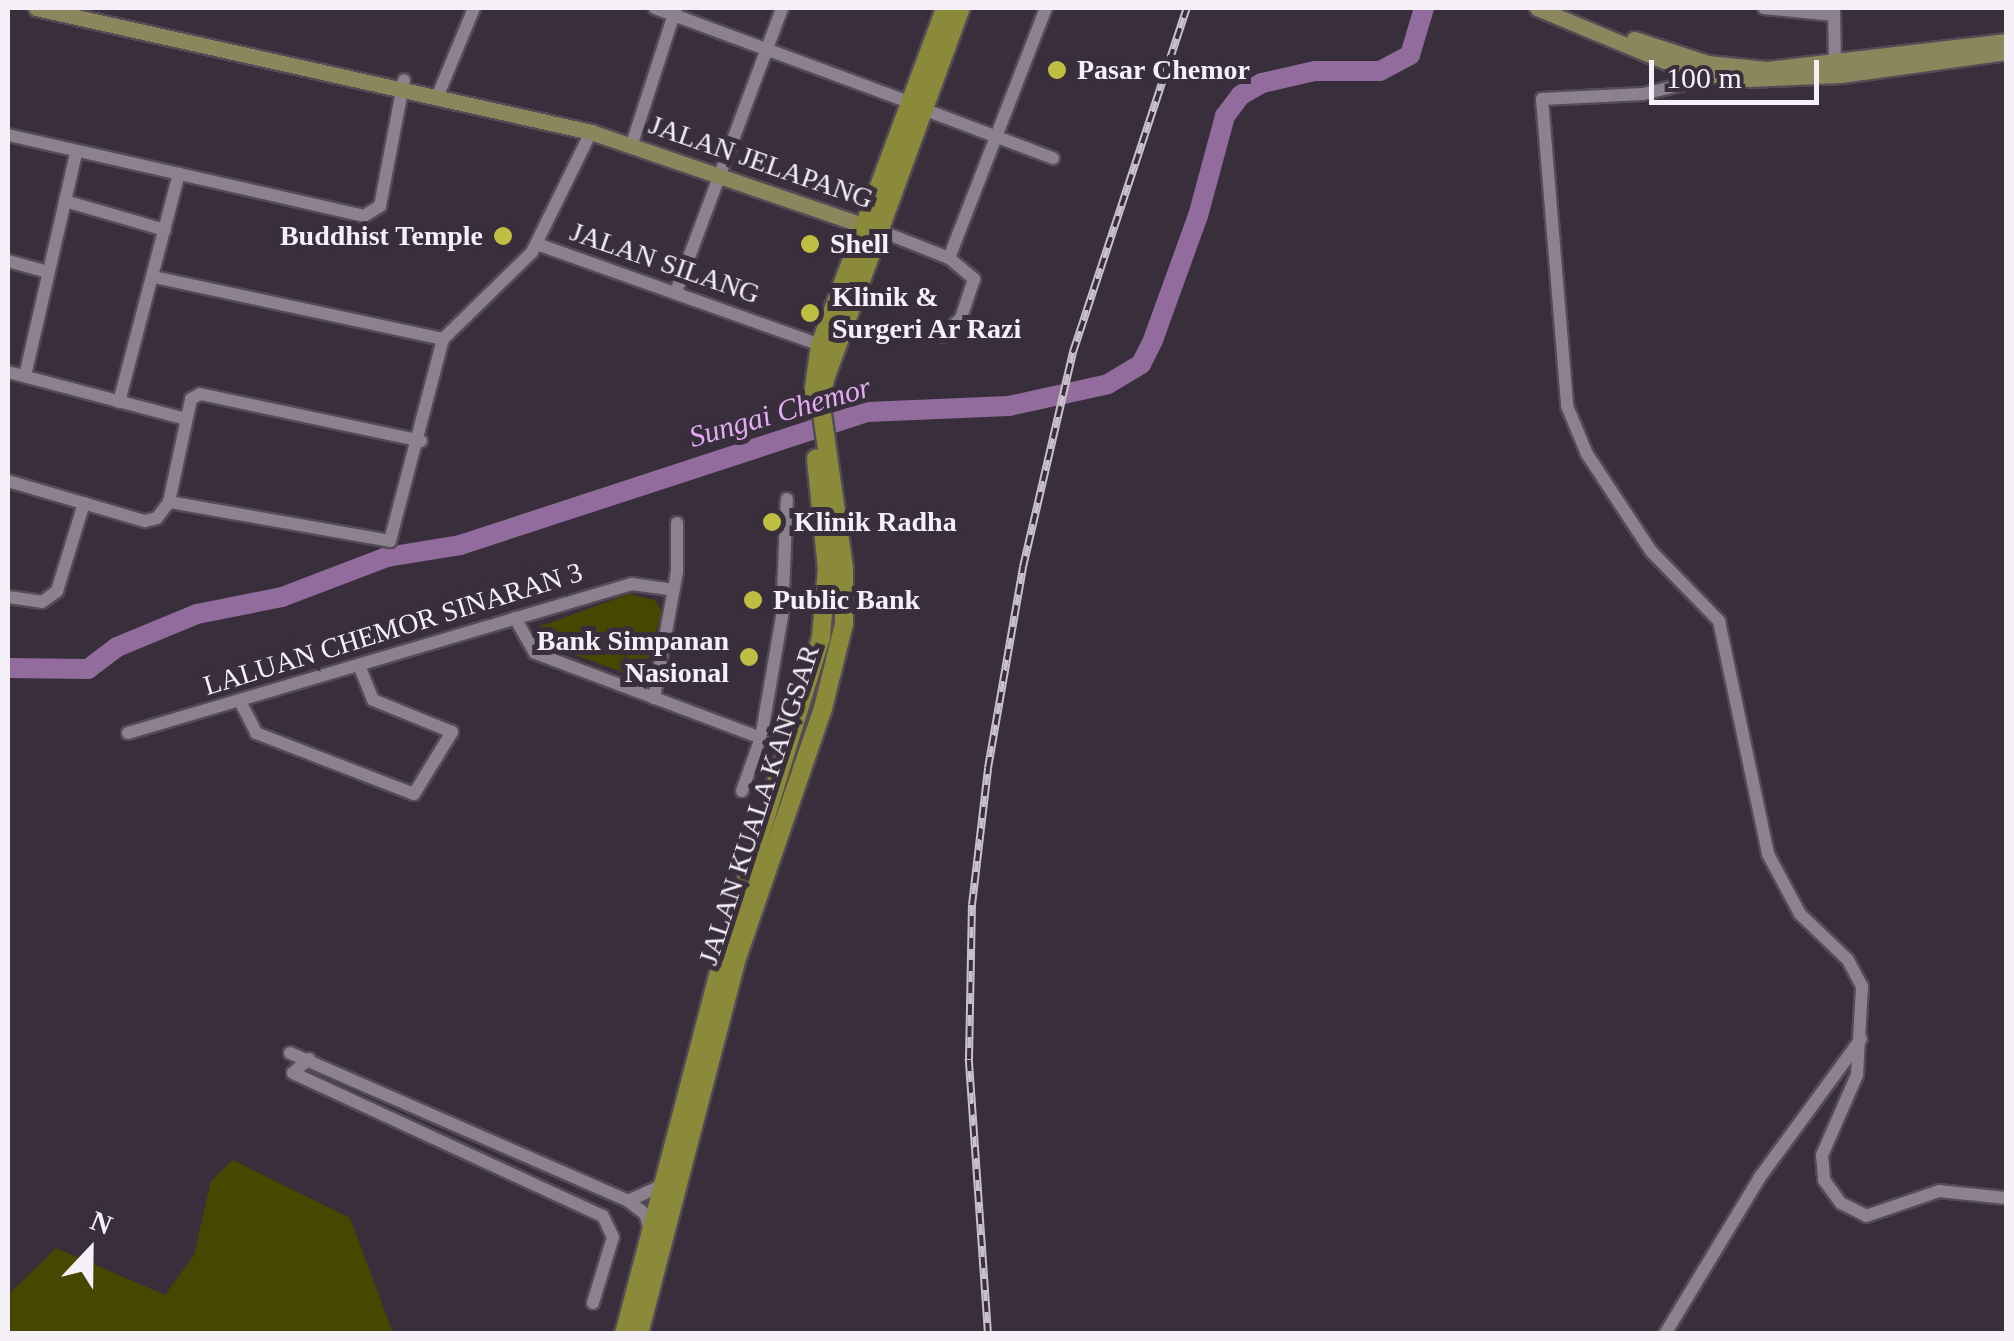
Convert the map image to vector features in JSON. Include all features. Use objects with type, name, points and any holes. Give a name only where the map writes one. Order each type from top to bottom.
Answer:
[{"type":"highway","name":"JALAN KUALA KANGSAR","points":[[916,106],[944,8]]},
{"type":"highway","name":"JALAN KUALA KANGSAR","points":[[624,1334],[724,953],[788,748],[824,615],[826,544],[816,407],[827,347],[916,106],[961,8]]},
{"type":"highway","name":"JALAN KUALA KANGSAR","points":[[639,1334],[738,954],[841,639],[844,568],[820,453]]},
{"type":"highway","points":[[789,803],[794,765],[788,748],[804,731],[841,639]]},
{"type":"main road","name":"JALAN JELAPANG","points":[[36,8],[403,84]]},
{"type":"main road","name":"JALAN JELAPANG","points":[[64,8],[439,92],[633,141],[722,168],[869,225]]},
{"type":"main road","points":[[1539,8],[1729,67],[1835,64],[2006,41]]},
{"type":"main road","points":[[1539,8],[1717,76],[1808,77],[2006,52]]},
{"type":"main road","points":[[1808,77],[1835,64],[1876,70]]},
{"type":"main road","name":"JALAN JELAPANG","points":[[439,92],[633,141]]},
{"type":"street","points":[[439,92],[474,8]]},
{"type":"street","points":[[654,8],[676,13],[1053,158]]},
{"type":"street","points":[[676,292],[782,8]]},
{"type":"street","points":[[950,258],[1045,10],[1028,8]]},
{"type":"street","points":[[1764,8],[1834,11],[1835,64]]},
{"type":"street","points":[[633,141],[676,13]]},
{"type":"street","points":[[1717,76],[1659,92],[1542,99],[1564,388],[1573,429],[1650,552],[1719,621],[1768,854],[1800,914],[1857,973],[1862,1038],[1857,1076],[1822,1156],[1832,1193],[1866,1216],[1938,1191],[2006,1198]]},
{"type":"street","points":[[8,135],[364,216],[374,212],[403,84]]},
{"type":"street","points":[[169,502],[390,541],[420,442],[443,339],[537,244],[591,132]]},
{"type":"street","points":[[25,376],[76,153]]},
{"type":"street","points":[[119,402],[178,174]]},
{"type":"street","points":[[66,201],[165,230]]},
{"type":"street","points":[[869,225],[950,258],[974,279],[961,318],[942,336]]},
{"type":"street","name":"JALAN SILANG","points":[[537,244],[827,347]]},
{"type":"street","points":[[8,261],[48,272]]},
{"type":"street","points":[[154,277],[443,339]]},
{"type":"street","points":[[8,372],[186,420]]},
{"type":"street","points":[[8,482],[145,521],[157,518],[169,502],[191,399],[200,394],[420,442]]},
{"type":"street","points":[[742,791],[761,738],[788,579],[788,500]]},
{"type":"street","points":[[8,597],[42,602],[57,591],[84,504]]},
{"type":"street","points":[[654,698],[674,590],[677,524]]},
{"type":"street","name":"LALUAN CHEMOR SINARAN 3","points":[[128,733],[632,584],[674,590]]},
{"type":"street","points":[[515,618],[530,650],[788,748]]},
{"type":"street","points":[[240,700],[256,733],[414,794],[452,732],[372,700],[359,665]]},
{"type":"street","points":[[1665,1334],[1760,1177],[1862,1038]]},
{"type":"street","points":[[290,1053],[628,1201],[645,1214],[652,1236]]},
{"type":"street","points":[[309,1059],[293,1074],[559,1196],[612,1225],[593,1303]]},
{"type":"street","points":[[559,1196],[567,1173]]},
{"type":"street","points":[[628,1201],[665,1184]]},
{"type":"shaded area","points":[[629,594],[655,600],[662,612],[642,679],[536,641],[538,627]]},
{"type":"shaded area","points":[[233,1160],[350,1218],[393,1333],[8,1333],[8,1295],[56,1248],[165,1295],[194,1255],[211,1181]]},
{"type":"waterway","name":"Sungai Chemor","points":[[8,668],[88,669],[117,647],[197,614],[282,597],[387,557],[460,545],[867,412],[1009,406],[1108,384],[1141,364],[1153,340],[1198,216],[1225,116],[1241,95],[1262,83],[1315,71],[1380,71],[1410,55],[1424,8]]},
{"type":"railway","points":[[988,1334],[969,1059],[972,905],[988,768],[1023,567],[1073,352],[1187,8]]},
{"type":"place","name":"Pasar Chemor","points":[[1057,70]]},
{"type":"place","name":"Buddhist Temple","points":[[503,236]]},
{"type":"place","name":"Shell","points":[[810,244]]},
{"type":"place","name":"Klinik & Surgeri Ar Razi","points":[[810,313]]},
{"type":"place","name":"Klinik Radha","points":[[772,522]]},
{"type":"place","name":"Public Bank","points":[[753,600]]},
{"type":"place","name":"Bank Simpanan Nasional","points":[[749,657]]}]
